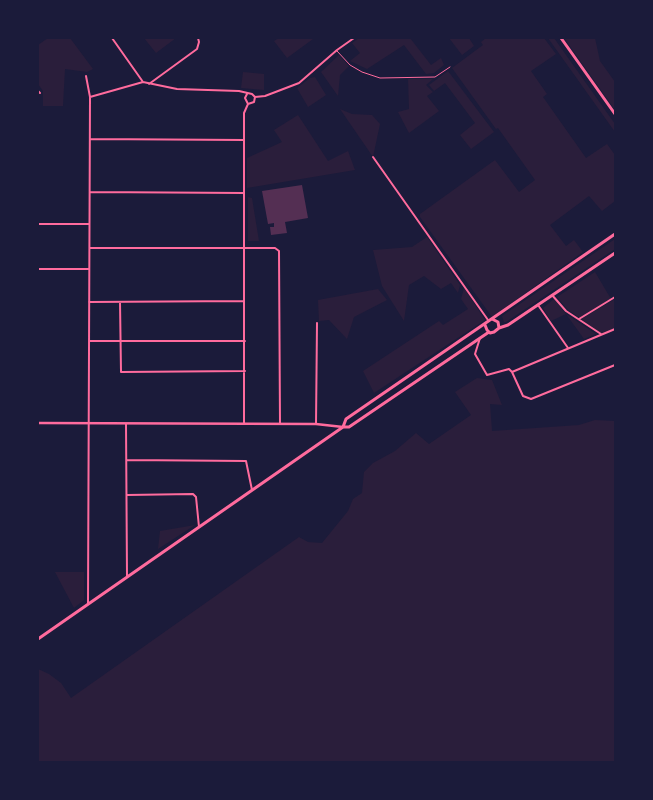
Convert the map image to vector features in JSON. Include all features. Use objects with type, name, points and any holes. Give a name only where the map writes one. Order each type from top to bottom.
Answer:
[{"type":"main road","points":[[561,38],[615,114]]},
{"type":"main road","points":[[343,428],[346,419],[485,325],[490,320],[615,234]]},
{"type":"main road","points":[[38,639],[343,428],[349,426],[489,332],[494,332],[498,328],[508,325],[615,252]]},
{"type":"main road","points":[[490,320],[497,321],[498,328]]},
{"type":"main road","points":[[485,325],[489,332]]},
{"type":"street","points":[[112,38],[143,82]]},
{"type":"street","points":[[149,84],[197,49],[199,42],[198,38]]},
{"type":"street","points":[[347,38],[350,41]]},
{"type":"street","points":[[90,97],[143,82],[177,89],[239,91],[252,94],[255,97],[265,96],[299,83],[336,50],[354,38]]},
{"type":"street","points":[[86,76],[90,97],[88,605]]},
{"type":"street","points":[[247,94],[245,98],[248,104]]},
{"type":"street","points":[[244,424],[244,113],[248,104],[254,102],[255,97]]},
{"type":"street","points":[[90,139],[244,140]]},
{"type":"street","points":[[373,157],[490,320]]},
{"type":"street","points":[[90,192],[244,193]]},
{"type":"street","points":[[38,224],[90,224]]},
{"type":"street","points":[[89,248],[274,248],[279,252],[280,424]]},
{"type":"street","points":[[38,269],[89,269]]},
{"type":"street","points":[[552,295],[566,311],[602,334]]},
{"type":"street","points":[[579,319],[615,297]]},
{"type":"street","points":[[89,302],[244,301]]},
{"type":"street","points":[[120,302],[121,372],[244,371]]},
{"type":"street","points":[[538,305],[568,348]]},
{"type":"street","points":[[316,424],[317,323]]},
{"type":"street","points":[[512,372],[615,329]]},
{"type":"street","points":[[480,338],[475,354],[487,375],[509,369],[512,372],[523,396],[531,399],[615,365]]},
{"type":"street","points":[[89,341],[244,341]]},
{"type":"street","points":[[38,424],[316,424],[343,428]]},
{"type":"street","points":[[126,424],[127,578]]},
{"type":"street","points":[[127,460],[246,461],[252,490]]},
{"type":"street","points":[[126,495],[193,494],[196,497],[199,528]]},
{"type":"lane","points":[[336,50],[350,65],[362,72],[380,78],[435,77],[450,66]]},
{"type":"shaded area","points":[[48,38],[70,38],[93,69],[87,72],[65,69],[63,106],[43,106],[43,91],[38,84],[38,45]]},
{"type":"shaded area","points":[[144,38],[176,38],[156,53]]},
{"type":"shaded area","points":[[279,38],[313,39],[287,58],[274,41]]},
{"type":"shaded area","points":[[359,38],[410,38],[431,65],[441,58],[444,65],[434,73],[426,74],[404,45],[367,69],[350,61],[360,53],[352,43]]},
{"type":"shaded area","points":[[449,38],[469,38],[474,46],[462,55]]},
{"type":"shaded area","points":[[486,38],[544,38],[556,54],[531,71],[547,94],[543,97],[586,158],[607,144],[615,155],[615,201],[602,211],[589,196],[550,225],[566,246],[574,240],[583,252],[492,317],[420,217],[420,214],[495,160],[519,192],[535,180],[498,128],[496,129],[452,68],[483,45],[481,42]]},
{"type":"shaded area","points":[[548,38],[554,38],[615,124],[615,132]]},
{"type":"shaded area","points":[[564,38],[595,38],[600,61],[615,82],[615,110]]},
{"type":"shaded area","points":[[339,55],[349,66],[340,75],[338,96],[321,72]]},
{"type":"shaded area","points":[[448,71],[494,132],[471,149],[460,135],[475,123],[445,83],[434,91],[429,85]]},
{"type":"shaded area","points":[[243,72],[264,74],[264,90],[241,88]]},
{"type":"shaded area","points":[[315,77],[326,95],[308,107],[297,88],[310,78]]},
{"type":"shaded area","points":[[408,79],[433,79],[426,85],[433,92],[427,96],[439,111],[409,133],[398,112],[409,109]]},
{"type":"shaded area","points":[[340,109],[352,114],[372,115],[380,124],[373,157]]},
{"type":"shaded area","points":[[298,115],[328,161],[348,151],[355,170],[247,188],[247,158],[282,142],[274,130]]},
{"type":"shaded area","points":[[248,197],[252,198],[259,241],[248,241]]},
{"type":"shaded area","points":[[427,237],[460,285],[458,293],[451,283],[441,289],[424,276],[409,285],[404,321],[382,286],[373,250],[412,247]]},
{"type":"shaded area","points":[[615,239],[615,249],[504,322],[502,316]]},
{"type":"shaded area","points":[[595,272],[611,299],[580,318],[568,310],[557,297]]},
{"type":"shaded area","points":[[464,288],[485,320],[374,393],[363,371],[439,321],[443,325],[468,309],[461,299]]},
{"type":"shaded area","points":[[378,289],[387,300],[354,317],[347,339],[329,320],[319,321],[318,300]]},
{"type":"shaded area","points":[[554,299],[566,314],[551,321],[543,308]]},
{"type":"shaded area","points":[[615,299],[615,328],[602,334],[581,319]]},
{"type":"shaded area","points":[[566,314],[596,334],[584,339]]},
{"type":"shaded area","points":[[477,378],[492,380],[502,405],[490,404],[492,431],[579,425],[595,420],[615,421],[615,762],[38,762],[38,669],[49,674],[61,683],[71,698],[299,537],[308,542],[322,543],[348,511],[353,499],[362,493],[364,472],[373,463],[395,451],[416,433],[429,444],[471,415],[455,392]]},
{"type":"shaded area","points":[[195,525],[158,549],[160,531]]},
{"type":"shaded area","points":[[55,572],[84,572],[84,600],[74,608]]},
{"type":"building","points":[[302,185],[308,218],[285,222],[287,233],[271,235],[270,227],[274,227],[274,223],[268,224],[262,191]]}]
